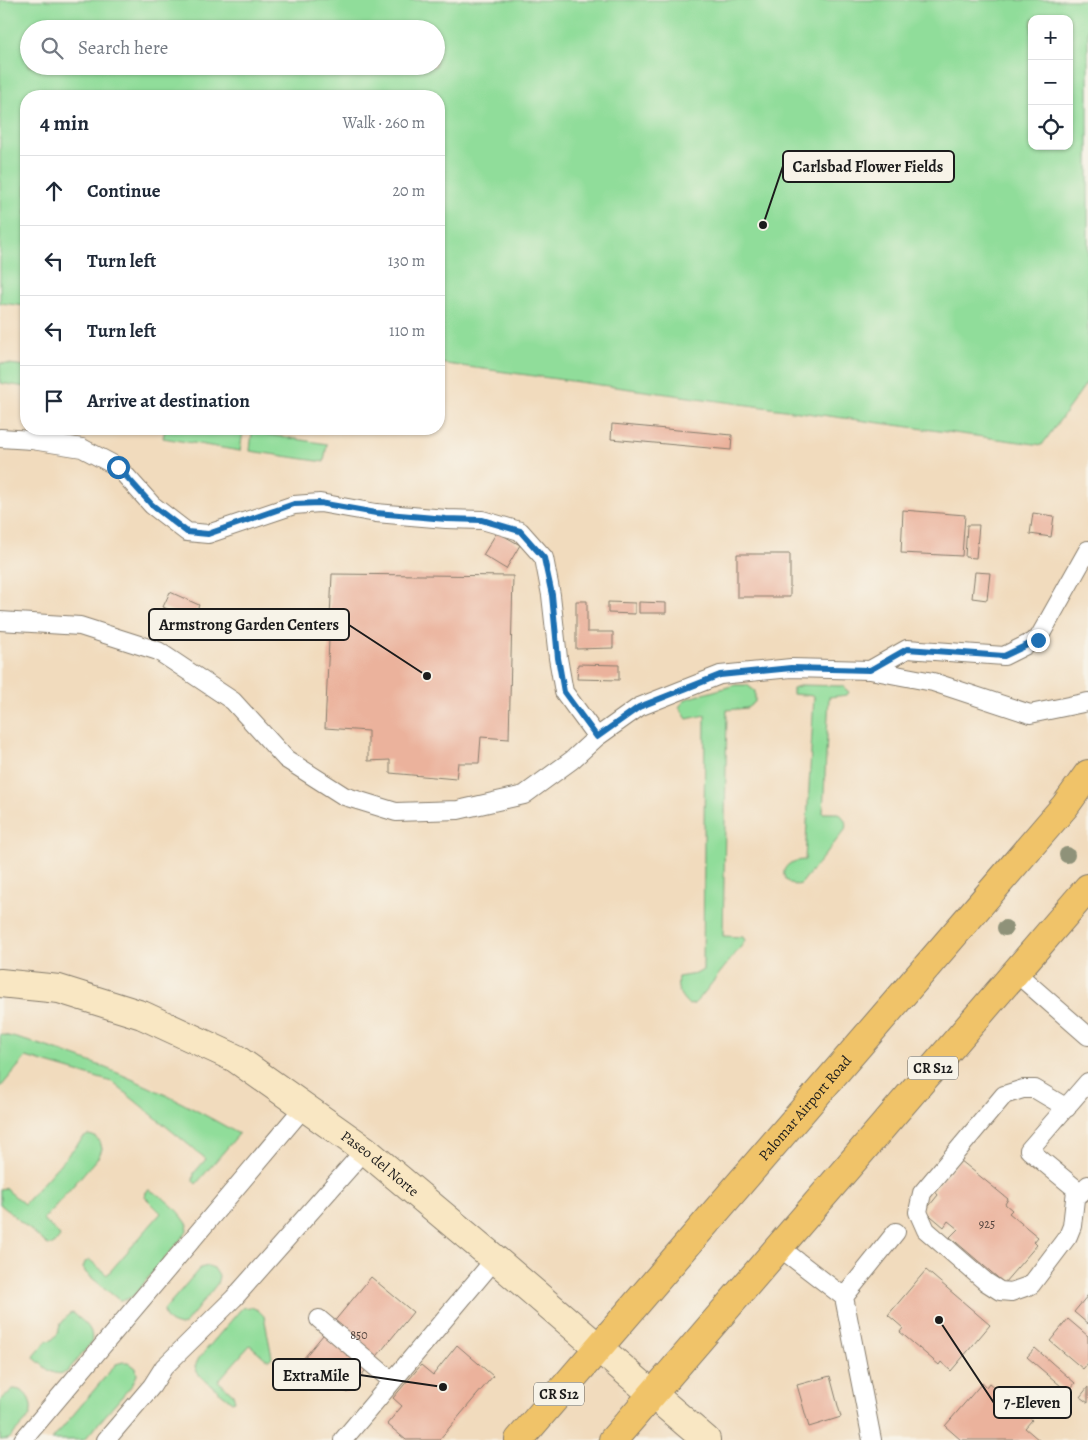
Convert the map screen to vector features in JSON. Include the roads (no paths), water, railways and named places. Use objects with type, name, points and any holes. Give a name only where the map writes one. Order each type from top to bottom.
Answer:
[{"type":"main road","name":"Palomar Airport Road","points":[[519,1440],[1053,820],[1088,774]]},
{"type":"main road","name":"CR S12","points":[[613,1440],[1088,888]]},
{"type":"main road","name":"Paseo del Norte","points":[[0,983],[59,989],[142,1015],[235,1058],[365,1150],[495,1258],[706,1440]]},
{"type":"lane","points":[[0,438],[32,440],[82,448],[118,467],[152,505],[187,532],[208,534],[294,504],[320,503],[376,513],[482,520],[520,531],[544,558],[552,595],[558,658],[564,692],[597,737]]},
{"type":"lane","points":[[870,670],[907,649],[1004,656],[1038,640],[1088,550]]},
{"type":"lane","points":[[0,621],[80,626],[158,651],[233,701],[286,759],[344,796],[396,812],[458,810],[524,795],[572,760],[597,737],[639,707],[720,675],[791,668],[870,670],[933,682],[1030,714],[1088,702]]},
{"type":"lane","points":[[1015,972],[1088,1036]]},
{"type":"lane","points":[[1067,1108],[1035,1089],[1024,1088],[1004,1095],[922,1193],[918,1212],[926,1230],[986,1282],[1000,1291],[1011,1292],[1031,1285],[1068,1236],[1082,1187],[1030,1150],[1067,1108],[1088,1082]]},
{"type":"lane","points":[[23,1440],[304,1107]]},
{"type":"lane","points":[[106,1440],[152,1386],[164,1367],[234,1298],[365,1150]]},
{"type":"lane","points":[[844,1297],[896,1232]]},
{"type":"lane","points":[[779,1248],[844,1297],[872,1440]]},
{"type":"lane","points":[[343,1440],[495,1258]]},
{"type":"lane","points":[[319,1319],[392,1381]]},
{"type":"place","name":"Carlsbad Flower Fields","points":[[763,225]]},
{"type":"place","name":"Armstrong Garden Centers","points":[[427,676]]},
{"type":"place","name":"7-Eleven","points":[[939,1320]]},
{"type":"place","name":"ExtraMile","points":[[443,1387]]}]
